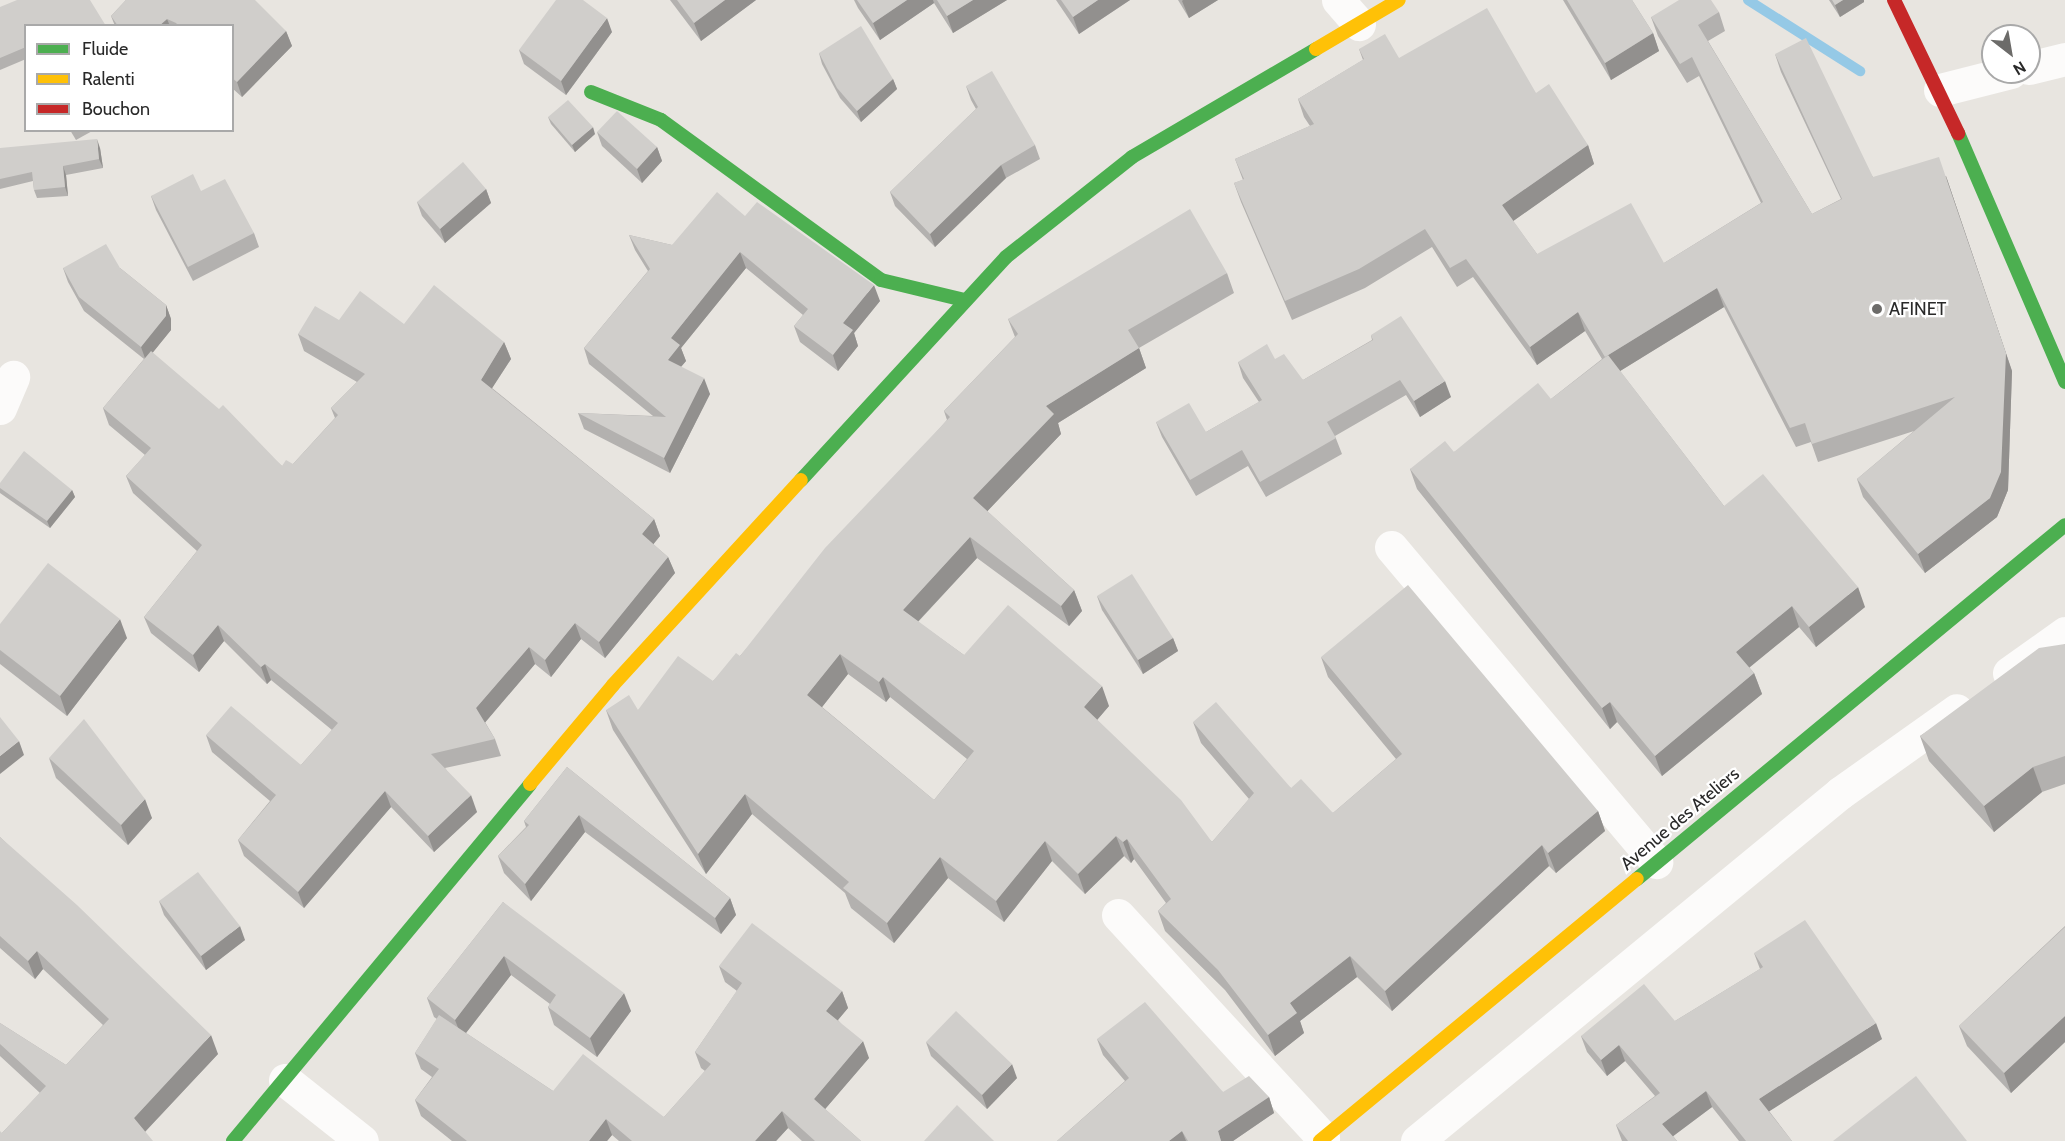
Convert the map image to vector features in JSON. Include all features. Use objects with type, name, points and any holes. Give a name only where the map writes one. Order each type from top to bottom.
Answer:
[{"type":"street","points":[[233,1141],[614,685],[964,300],[1062,208],[1132,157],[1349,12],[1399,0]]},
{"type":"street","points":[[1894,0],[1940,90],[2064,377]]},
{"type":"street","points":[[2041,65],[2065,59]]},
{"type":"street","points":[[1940,90],[1981,80]]},
{"type":"street","points":[[591,92],[661,120],[881,280],[964,300]]},
{"type":"street","points":[[0,408],[13,377]]},
{"type":"street","name":"Avenue des Ateliers","points":[[1321,1140],[2065,525]]},
{"type":"street","points":[[1390,547],[1656,862]]},
{"type":"street","points":[[1417,1141],[1840,794],[2065,633]]},
{"type":"street","points":[[1118,915],[1321,1140]]},
{"type":"street","points":[[285,1080],[362,1141]]},
{"type":"building","points":[[17,0],[90,0],[105,24],[24,24],[24,48],[0,58],[0,7]]},
{"type":"building","points":[[126,0],[255,0],[286,31],[237,82],[234,80],[234,24],[177,24],[167,19],[161,24],[117,24],[111,16]]},
{"type":"building","points":[[556,0],[583,0],[607,18],[561,81],[519,50]]},
{"type":"building","points":[[677,0],[725,0],[694,23]]},
{"type":"building","points":[[857,0],[907,0],[873,23]]},
{"type":"building","points":[[937,0],[973,0],[947,16]]},
{"type":"building","points":[[1061,0],[1098,0],[1073,17]]},
{"type":"building","points":[[1567,0],[1632,0],[1653,33],[1605,63]]},
{"type":"building","points":[[1679,0],[1711,0],[1719,12],[1698,25],[1812,214],[1842,199],[1775,54],[1806,38],[1873,177],[1939,157],[2006,353],[2001,472],[1990,498],[1918,554],[1857,479],[1955,397],[1812,444],[1805,423],[1790,428],[1717,288],[1605,357],[1578,312],[1530,347],[1466,259],[1450,268],[1425,229],[1359,269],[1285,301],[1234,183],[1244,179],[1235,159],[1314,124],[1298,99],[1364,59],[1359,49],[1385,34],[1399,58],[1487,8],[1536,93],[1549,84],[1588,145],[1502,205],[1537,254],[1631,203],[1664,263],[1763,202],[1692,57],[1680,64],[1651,17]]},
{"type":"building","points":[[1832,0],[1843,0],[1835,5]]},
{"type":"building","points":[[861,26],[893,79],[857,111],[837,88],[819,53]]},
{"type":"building","points":[[992,71],[1035,145],[1001,165],[930,234],[890,192],[978,107],[966,86]]},
{"type":"building","points":[[568,100],[593,127],[572,145],[548,117]]},
{"type":"building","points":[[617,111],[657,147],[637,169],[597,132]]},
{"type":"building","points":[[97,139],[99,159],[63,166],[65,187],[34,190],[32,172],[0,179],[0,148]]},
{"type":"building","points":[[463,162],[486,189],[440,229],[417,202]]},
{"type":"building","points":[[193,174],[201,191],[225,179],[254,233],[188,267],[151,196]]},
{"type":"building","points":[[717,192],[745,216],[757,202],[874,285],[843,323],[853,330],[833,355],[794,326],[808,309],[740,252],[671,338],[680,345],[668,360],[704,378],[664,458],[578,413],[666,417],[584,348],[650,269],[629,235],[672,245]]},
{"type":"building","points":[[1190,209],[1227,273],[1128,330],[1139,348],[1046,406],[1054,414],[973,498],[1074,590],[1061,606],[970,537],[903,610],[964,655],[1008,605],[1102,686],[1084,707],[1181,800],[1212,842],[1254,793],[1193,722],[1216,702],[1291,788],[1301,779],[1333,813],[1402,754],[1321,657],[1408,585],[1598,811],[1548,853],[1542,845],[1385,991],[1350,956],[1290,1003],[1297,1013],[1268,1035],[1218,970],[1158,911],[1171,899],[1127,839],[1123,842],[1116,836],[1078,874],[1045,841],[996,901],[940,857],[887,923],[843,888],[849,882],[745,794],[698,854],[606,710],[629,695],[638,710],[678,656],[713,681],[736,653],[740,656],[825,548],[950,417],[944,411],[1018,334],[1008,319]],"holes":[[[840,654],[879,682],[883,677],[974,751],[934,800],[807,695]]]},
{"type":"building","points":[[106,244],[120,268],[166,305],[166,316],[141,347],[79,297],[63,268]]},
{"type":"building","points":[[434,285],[504,342],[481,380],[654,519],[642,534],[668,557],[599,642],[575,623],[545,660],[529,647],[476,708],[495,739],[431,754],[471,795],[428,836],[385,791],[298,892],[238,840],[276,795],[206,735],[231,706],[301,765],[338,723],[265,664],[261,667],[218,625],[193,655],[144,617],[202,545],[126,476],[151,448],[103,408],[151,351],[219,409],[223,405],[282,466],[286,460],[293,464],[338,415],[331,408],[365,374],[298,334],[315,306],[339,320],[360,291],[404,324]]},
{"type":"building","points":[[1401,316],[1445,381],[1414,401],[1400,380],[1327,422],[1336,438],[1260,482],[1242,450],[1190,480],[1156,422],[1189,403],[1206,432],[1262,400],[1238,362],[1267,344],[1275,359],[1284,354],[1303,380],[1373,340],[1371,335]]},
{"type":"building","points":[[1608,355],[1724,506],[1763,474],[1858,587],[1809,627],[1792,606],[1736,652],[1754,673],[1655,756],[1610,702],[1602,708],[1410,469],[1445,441],[1454,452],[1538,383],[1551,399]]},
{"type":"building","points":[[24,451],[72,490],[47,521],[0,488],[0,483]]},
{"type":"building","points":[[48,563],[120,619],[60,696],[0,650],[0,624]]},
{"type":"building","points":[[1132,574],[1173,638],[1138,660],[1097,596]]},
{"type":"building","points":[[2065,644],[2065,756],[2033,767],[1984,806],[1920,736],[2039,648]]},
{"type":"building","points":[[0,717],[19,741],[0,756]]},
{"type":"building","points":[[84,719],[145,799],[121,825],[49,758]]},
{"type":"building","points":[[567,767],[730,898],[715,918],[579,815],[525,884],[498,856],[529,825],[524,821]]},
{"type":"building","points":[[0,837],[77,905],[211,1035],[134,1118],[153,1141],[0,1141],[0,1131],[2,1133],[46,1086],[0,1044],[0,1023],[66,1065],[109,1019],[37,951],[28,961],[0,936]]},
{"type":"building","points":[[198,872],[240,926],[201,956],[159,901]]},
{"type":"building","points":[[503,902],[624,993],[590,1038],[548,1007],[556,995],[504,956],[455,1020],[427,998]]},
{"type":"building","points":[[1805,920],[1876,1023],[1759,1099],[1792,1141],[1746,1141],[1706,1091],[1662,1124],[1677,1141],[1628,1141],[1616,1125],[1660,1093],[1619,1045],[1601,1060],[1581,1036],[1644,984],[1675,1021],[1763,967],[1754,953]]},
{"type":"building","points":[[752,923],[842,991],[826,1011],[863,1041],[814,1099],[861,1141],[815,1141],[782,1111],[755,1141],[632,1141],[606,1119],[589,1141],[467,1141],[415,1100],[439,1069],[415,1053],[439,1015],[553,1091],[583,1054],[664,1117],[711,1064],[695,1052],[742,983],[719,966]]},
{"type":"building","points":[[2065,927],[2065,1016],[2004,1073],[1959,1026]]},
{"type":"building","points":[[1145,1002],[1223,1092],[1249,1076],[1269,1097],[1218,1131],[1221,1141],[1188,1141],[1182,1131],[1169,1141],[1057,1141],[1129,1078],[1097,1039]]},
{"type":"building","points":[[956,1011],[1012,1064],[982,1095],[926,1042]]},
{"type":"building","points":[[1916,1076],[1967,1141],[1833,1141]]},
{"type":"building","points":[[957,1105],[994,1141],[924,1141]]},
{"type":"waterway","points":[[1748,0],[1860,71]]},
{"type":"traffic: fast","points":[[801,480],[1006,257],[1132,157],[1316,49]]},
{"type":"traffic: fast","points":[[591,92],[661,120],[881,280],[964,300]]},
{"type":"traffic: fast","points":[[1958,133],[2065,382]]},
{"type":"traffic: fast","points":[[1637,879],[2065,525]]},
{"type":"traffic: fast","points":[[233,1141],[530,784]]},
{"type":"traffic: slow","points":[[1316,49],[1399,0]]},
{"type":"traffic: slow","points":[[530,784],[613,685],[801,480]]},
{"type":"traffic: slow","points":[[1320,1141],[1637,879]]},
{"type":"traffic: jam","points":[[1894,0],[1958,133]]},
{"type":"place","name":"AFINET","points":[[1877,309]]}]
